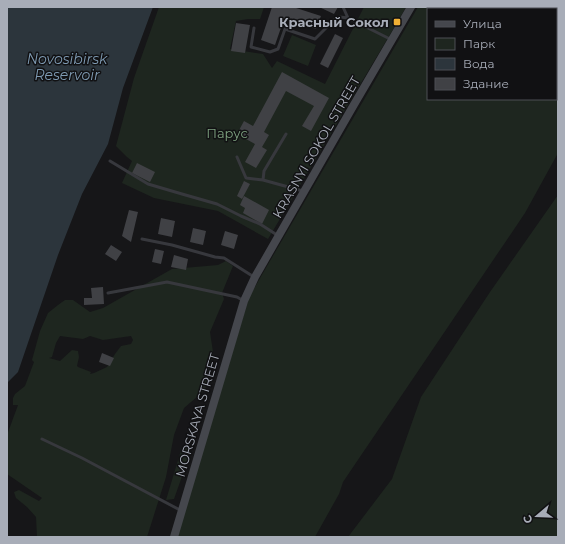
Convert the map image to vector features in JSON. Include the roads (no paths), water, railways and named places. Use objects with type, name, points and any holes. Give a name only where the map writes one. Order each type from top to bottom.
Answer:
[{"type":"street","name":"KRASNYI SOKOL STREET","points":[[244,301],[255,277],[411,7]]},
{"type":"street","name":"MORSKAYA STREET","points":[[174,537],[244,301]]},
{"type":"lane","points":[[343,7],[348,18]]},
{"type":"lane","points":[[254,28],[251,47],[270,52],[278,49],[285,29],[315,39],[334,20],[340,17],[348,18],[392,40]]},
{"type":"lane","points":[[263,180],[264,171],[286,134]]},
{"type":"lane","points":[[237,157],[246,178],[263,180],[304,191]]},
{"type":"lane","points":[[110,161],[148,184],[217,204],[260,224],[279,236]]},
{"type":"lane","points":[[142,239],[224,258],[255,277]]},
{"type":"lane","points":[[108,293],[168,282],[237,297],[244,301]]},
{"type":"lane","points":[[42,440],[82,458],[182,511]]},
{"type":"water","name":"Novosibirsk Reservoir","points":[[7,7],[153,7],[123,88],[108,144],[82,194],[58,255],[18,372],[7,383]]},
{"type":"place","name":"Красный Сокол","points":[[397,22]]},
{"type":"park label","name":"Парус","points":[[227,133]]}]
